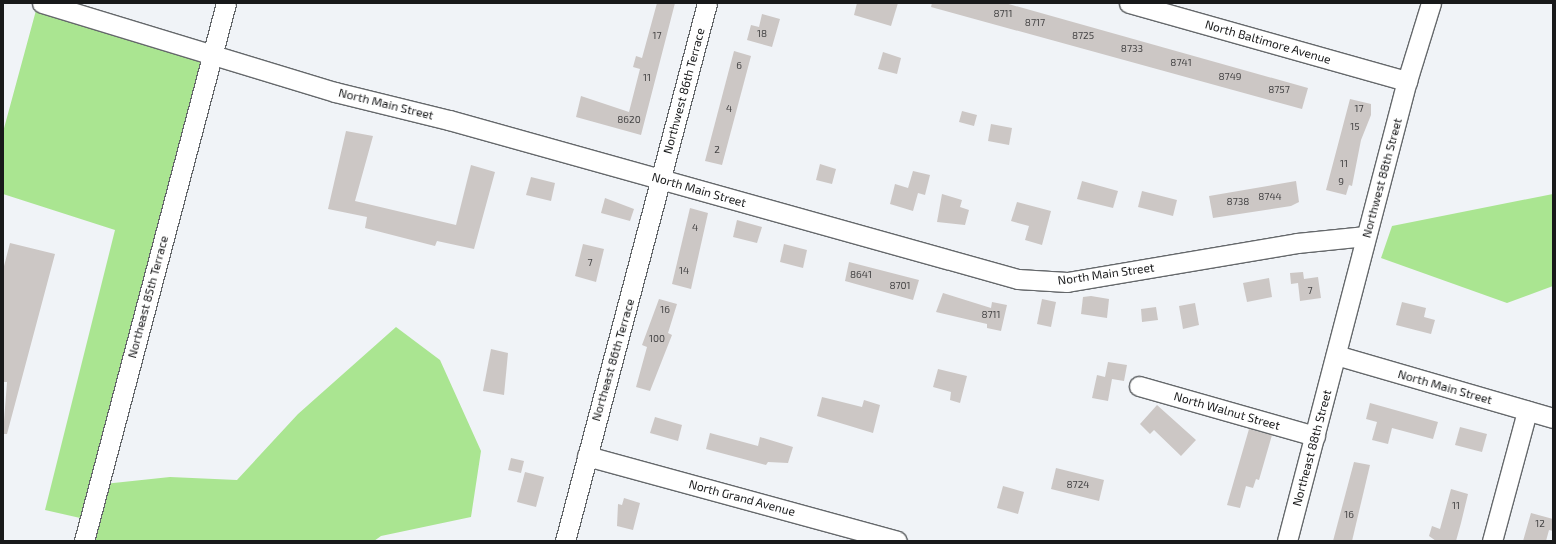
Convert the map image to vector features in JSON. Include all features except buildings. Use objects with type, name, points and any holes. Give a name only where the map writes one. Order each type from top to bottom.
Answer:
[{"type":"street","name":"North Main Street","points":[[42,3],[335,92],[1039,282],[1067,282],[1296,243],[1366,236]]},
{"type":"street","name":"Northeast 85th Terrace","points":[[84,541],[226,3]]},
{"type":"street","name":"Northwest 86th Terrace","points":[[660,179],[707,3]]},
{"type":"street","name":"North Baltimore Avenue","points":[[1129,3],[1407,81]]},
{"type":"street","name":"Northwest 88th Street","points":[[1336,355],[1407,81],[1431,3]]},
{"type":"street","name":"Northeast 86th Terrace","points":[[565,541],[660,179]]},
{"type":"street","name":"North Main Street","points":[[1336,355],[1553,418]]},
{"type":"street","name":"Northeast 88th Street","points":[[1287,541],[1336,355]]},
{"type":"street","name":"North Walnut Street","points":[[1139,386],[1315,436]]},
{"type":"street","points":[[1492,541],[1527,411]]},
{"type":"street","name":"North Grand Avenue","points":[[587,456],[897,541]]},
{"type":"green space","points":[[38,3],[212,54],[89,520],[45,510],[115,230],[3,194],[3,132]]},
{"type":"green space","points":[[1553,194],[1553,286],[1507,303],[1381,258],[1392,226]]},
{"type":"green space","points":[[396,327],[440,360],[481,451],[471,517],[381,536],[374,541],[91,541],[104,484],[170,477],[237,480],[298,414]]}]
